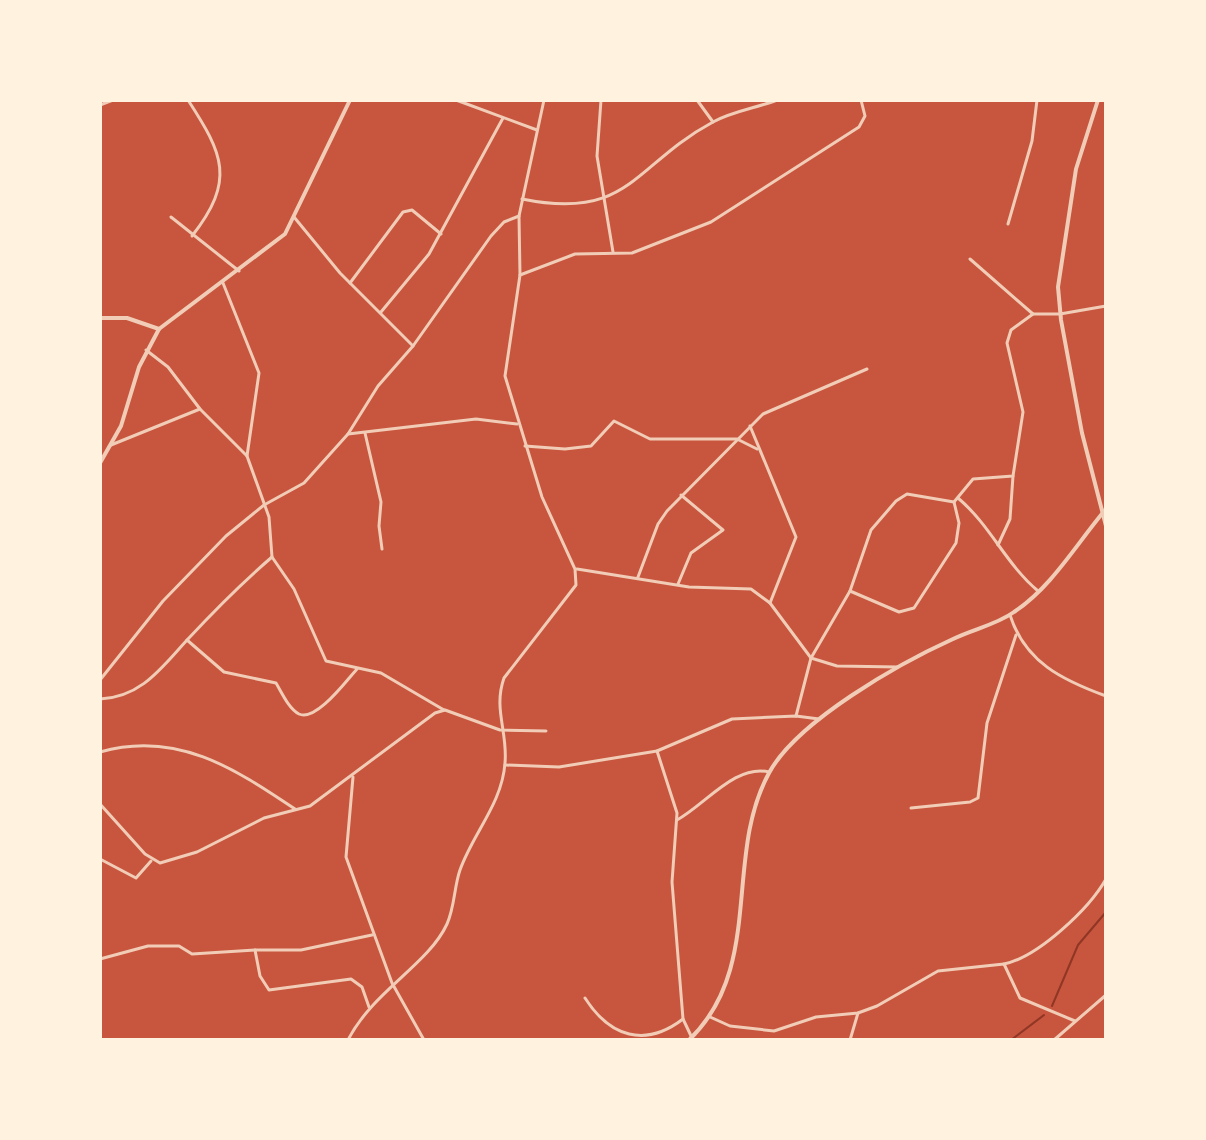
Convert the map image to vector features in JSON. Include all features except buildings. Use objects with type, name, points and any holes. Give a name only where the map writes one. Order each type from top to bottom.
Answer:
[{"type":"street","points":[[100,105],[113,100]]},
{"type":"street","points":[[188,100],[212,138],[222,165],[210,207],[192,236]]},
{"type":"street","points":[[100,463],[111,445],[146,350],[159,329],[285,234],[350,100]]},
{"type":"street","points":[[456,100],[537,130]]},
{"type":"street","points":[[348,1040],[369,1007],[430,949],[445,928],[461,867],[493,805],[505,765],[498,695],[504,678],[576,585],[575,569],[542,497],[517,424],[505,376],[520,275],[519,216],[544,100]]},
{"type":"street","points":[[601,100],[596,147],[613,252]]},
{"type":"street","points":[[697,100],[713,122]]},
{"type":"street","points":[[522,199],[561,207],[606,198],[639,179],[713,122],[777,100]]},
{"type":"street","points":[[520,275],[575,254],[632,253],[652,247],[737,207],[859,127],[865,116],[861,100]]},
{"type":"street","points":[[1008,224],[1032,141],[1037,100]]},
{"type":"street","points":[[1098,100],[1076,169],[1060,265],[1060,314],[1106,526]]},
{"type":"street","points":[[381,312],[442,234],[503,118]]},
{"type":"street","points":[[350,283],[403,212],[412,210],[442,234]]},
{"type":"street","points":[[100,680],[177,585],[241,522],[304,483],[348,434],[378,386],[413,346],[491,236],[504,222],[519,216]]},
{"type":"street","points":[[171,217],[239,271]]},
{"type":"street","points":[[294,217],[350,283],[413,346]]},
{"type":"street","points":[[970,259],[1033,314]]},
{"type":"street","points":[[223,283],[259,373],[247,456]]},
{"type":"street","points":[[998,546],[1010,519],[1023,412],[1007,343],[1016,323],[1033,314],[1060,314],[1106,306]]},
{"type":"street","points":[[100,318],[127,318],[159,329]]},
{"type":"street","points":[[146,350],[168,367],[200,409],[247,456],[264,505],[272,557],[294,589],[326,661],[381,673],[445,710],[500,730],[546,731]]},
{"type":"street","points":[[638,577],[658,524],[681,495],[763,414],[867,369]]},
{"type":"street","points":[[111,445],[200,409]]},
{"type":"street","points":[[348,434],[476,419],[517,424]]},
{"type":"street","points":[[525,446],[565,449],[591,446],[608,423],[614,421],[650,439],[737,439],[757,449]]},
{"type":"street","points":[[750,426],[796,537],[770,603]]},
{"type":"street","points":[[365,433],[381,502],[379,526],[382,549]]},
{"type":"street","points":[[954,502],[977,477],[1013,476]]},
{"type":"street","points":[[796,716],[811,658],[850,591],[871,530],[896,501],[914,493],[954,502]]},
{"type":"street","points":[[678,585],[693,550],[723,530],[681,495]]},
{"type":"street","points":[[958,498],[980,519],[1006,560],[1038,591]]},
{"type":"street","points":[[850,591],[899,612],[914,608],[956,543],[959,523],[954,502]]},
{"type":"street","points":[[657,751],[675,802],[677,820],[672,882],[683,1019],[692,1039],[709,1016],[733,965],[753,819],[769,772],[785,750],[819,719],[902,667],[954,638],[1010,615],[1038,591],[1106,509]]},
{"type":"street","points":[[100,699],[136,690],[155,676],[187,640],[272,557]]},
{"type":"street","points":[[575,569],[678,585],[745,588],[770,603],[811,658],[837,666],[902,667]]},
{"type":"street","points":[[1010,615],[1016,635],[1041,665],[1106,696]]},
{"type":"street","points":[[911,808],[970,802],[978,798],[987,723],[1016,635]]},
{"type":"street","points":[[187,640],[224,672],[276,683],[293,710],[301,716],[323,706],[357,669]]},
{"type":"street","points":[[100,804],[152,860],[160,863],[197,852],[264,818],[310,806],[353,777],[420,721],[445,710]]},
{"type":"street","points":[[505,765],[551,768],[657,751],[732,719],[796,716],[819,719]]},
{"type":"street","points":[[100,752],[147,743],[178,749],[243,774],[296,810]]},
{"type":"street","points":[[677,820],[741,776],[760,770],[769,772]]},
{"type":"street","points":[[353,777],[346,857],[392,983],[424,1040]]},
{"type":"street","points":[[100,859],[136,878],[152,860]]},
{"type":"street","points":[[709,1016],[730,1026],[774,1031],[816,1017],[858,1013],[877,1006],[938,971],[1004,964],[1021,959],[1073,920],[1106,879]]},
{"type":"street","points":[[100,959],[148,946],[179,946],[192,954],[301,950],[372,935]]},
{"type":"street","points":[[255,950],[260,976],[269,990],[351,979],[362,987],[369,1007]]},
{"type":"street","points":[[1004,964],[1020,998],[1075,1021]]},
{"type":"street","points":[[1054,1040],[1106,995]]},
{"type":"street","points":[[585,998],[600,1020],[642,1038],[660,1035],[683,1019]]},
{"type":"street","points":[[850,1040],[858,1013]]},
{"type":"waterway","points":[[1052,1006],[1078,945],[1106,912]]},
{"type":"waterway","points":[[1011,1040],[1044,1015]]}]
